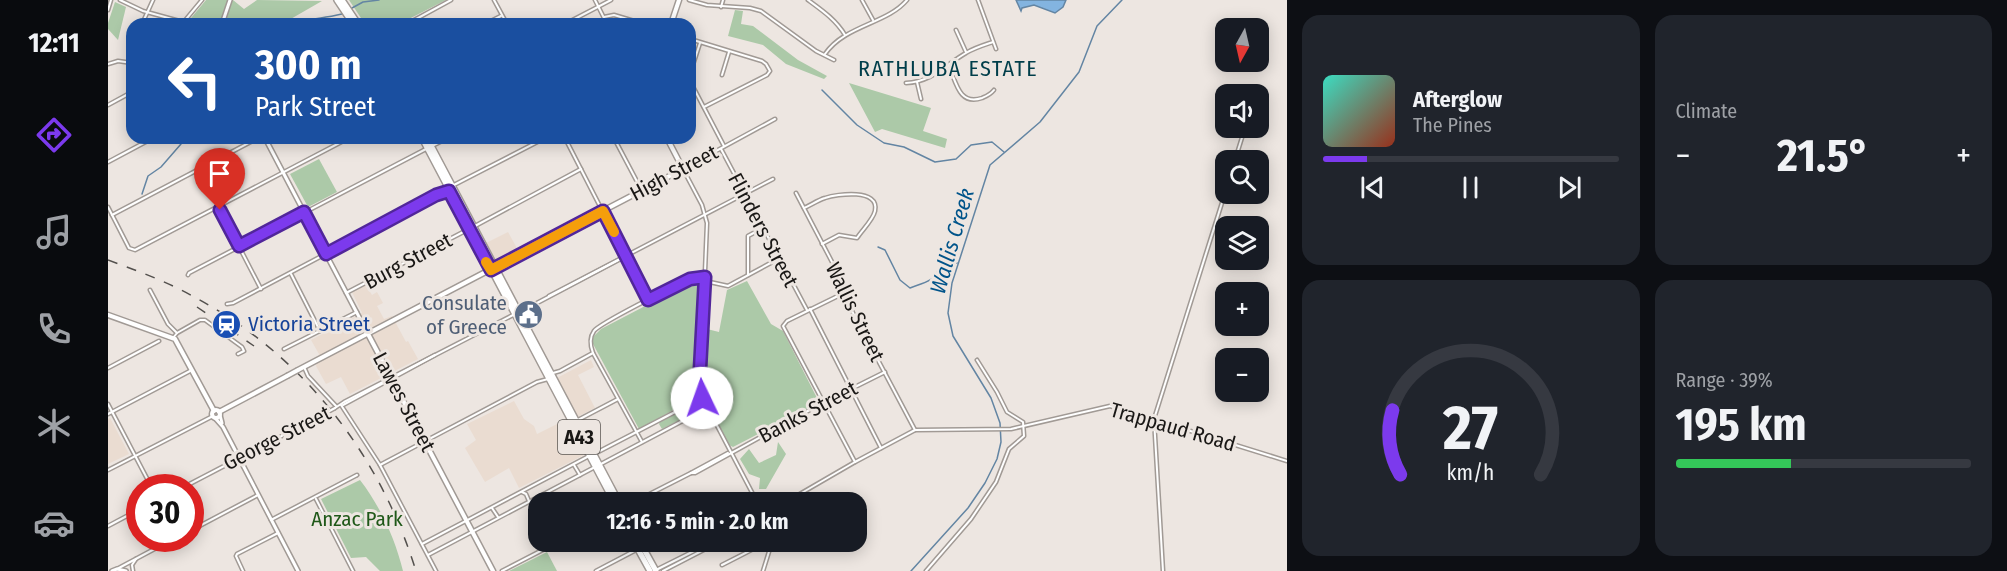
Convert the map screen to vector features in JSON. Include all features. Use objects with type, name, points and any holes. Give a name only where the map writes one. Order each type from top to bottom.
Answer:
[{"type":"highway","points":[[337,0],[349,18]]},
{"type":"highway","points":[[342,0],[354,18]]},
{"type":"highway","name":"A43","points":[[427,144],[591,456]]},
{"type":"highway","name":"A43","points":[[516,314],[545,365],[552,387],[612,492]]},
{"type":"highway","name":"A43","points":[[597,466],[609,492]]},
{"type":"highway","points":[[640,552],[650,571]]},
{"type":"highway","points":[[646,552],[656,571]]},
{"type":"main road","points":[[673,18],[679,0]]},
{"type":"main road","points":[[670,144],[683,169]]},
{"type":"main road","name":"High Street","points":[[216,414],[683,169]]},
{"type":"main road","points":[[108,315],[173,338],[178,343],[216,414]]},
{"type":"main road","name":"Lawes Street","points":[[368,334],[493,571]]},
{"type":"street","points":[[108,8],[111,0]]},
{"type":"street","points":[[120,0],[166,18]]},
{"type":"street","points":[[144,18],[153,0]]},
{"type":"street","points":[[187,18],[202,0]]},
{"type":"street","points":[[224,18],[230,0]]},
{"type":"street","points":[[418,18],[452,0]]},
{"type":"street","points":[[494,0],[504,18]]},
{"type":"street","points":[[595,0],[604,18],[614,15],[624,18]]},
{"type":"street","points":[[577,18],[611,0]]},
{"type":"street","points":[[689,0],[721,7],[750,8],[761,11],[816,51],[834,60]]},
{"type":"street","points":[[721,7],[723,0]]},
{"type":"street","points":[[808,0],[839,24],[845,36]]},
{"type":"street","points":[[862,0],[873,20]]},
{"type":"street","points":[[825,54],[834,42],[897,9],[907,0]]},
{"type":"street","points":[[978,0],[996,49]]},
{"type":"street","points":[[496,18],[502,15]]},
{"type":"street","points":[[956,30],[966,52]]},
{"type":"street","points":[[696,41],[762,61],[770,70],[767,75],[704,107]]},
{"type":"street","points":[[696,55],[700,42]]},
{"type":"street","points":[[906,83],[932,77],[966,52],[993,42]]},
{"type":"street","points":[[722,75],[729,51]]},
{"type":"street","points":[[108,64],[118,61],[126,62]]},
{"type":"street","points":[[949,66],[962,95],[967,99],[974,100],[990,95],[994,90]]},
{"type":"street","points":[[917,82],[921,99]]},
{"type":"street","name":"Flinders Street","points":[[696,92],[724,146]]},
{"type":"street","points":[[108,105],[126,95]]},
{"type":"street","name":"High Street","points":[[683,169],[775,119]]},
{"type":"street","points":[[108,162],[142,144]]},
{"type":"street","points":[[112,215],[247,144]]},
{"type":"street","name":"Lawes Street","points":[[268,144],[368,334]]},
{"type":"street","points":[[108,207],[131,250],[137,249],[337,144]]},
{"type":"street","points":[[188,275],[435,144]]},
{"type":"street","points":[[227,304],[261,289],[534,144]]},
{"type":"street","points":[[568,144],[648,300]]},
{"type":"street","points":[[617,144],[642,191]]},
{"type":"street","name":"Flinders Street","points":[[720,149],[881,448]]},
{"type":"street","name":"Burg Street","points":[[346,293],[581,169]]},
{"type":"street","points":[[683,169],[705,214],[707,230],[699,387],[707,408],[752,492]]},
{"type":"street","name":"George Street","points":[[204,476],[773,179]]},
{"type":"street","points":[[436,195],[450,188]]},
{"type":"street","name":"Wallis Street","points":[[796,193],[843,283],[843,294],[915,430]]},
{"type":"street","points":[[804,208],[826,198],[860,193],[870,197],[874,203],[876,209],[873,216],[857,238],[839,235],[822,244]]},
{"type":"street","points":[[1163,571],[1154,418],[1222,204]]},
{"type":"street","points":[[218,206],[261,289]]},
{"type":"street","points":[[748,275],[748,236],[762,228]]},
{"type":"street","points":[[642,442],[593,353],[590,339],[598,327],[690,279],[705,279],[728,286],[779,258]]},
{"type":"street","points":[[291,273],[320,331]]},
{"type":"street","points":[[150,290],[168,324],[177,333]]},
{"type":"street","points":[[843,294],[838,294],[787,321],[783,326],[855,462]]},
{"type":"street","points":[[284,349],[357,312]]},
{"type":"street","points":[[173,338],[177,333],[200,320],[205,320],[242,346],[244,351],[238,354]]},
{"type":"street","points":[[108,368],[159,341]]},
{"type":"street","points":[[380,465],[593,353]]},
{"type":"street","points":[[926,571],[971,519],[996,482],[1009,449],[1024,436],[1024,427],[1018,418],[1007,412],[977,360]]},
{"type":"street","points":[[304,367],[308,376],[338,407],[380,465],[436,571]]},
{"type":"street","points":[[108,414],[193,370]]},
{"type":"street","points":[[549,377],[560,371]]},
{"type":"street","name":"Banks Street","points":[[654,492],[695,473],[885,372]]},
{"type":"street","points":[[422,544],[702,398]]},
{"type":"street","points":[[575,422],[618,399]]},
{"type":"street","points":[[108,404],[145,474]]},
{"type":"street","name":"Trappaud Road","points":[[915,430],[1011,429],[1110,406],[1287,461]]},
{"type":"street","points":[[547,492],[707,408]]},
{"type":"street","points":[[216,414],[298,571]]},
{"type":"street","name":"High Street","points":[[108,470],[216,414]]},
{"type":"street","points":[[803,492],[915,430]]},
{"type":"street","points":[[574,465],[580,475]]},
{"type":"street","points":[[271,520],[357,475]]},
{"type":"street","points":[[428,555],[528,502],[526,494],[522,492]]},
{"type":"street","points":[[204,524],[258,495]]},
{"type":"street","points":[[315,498],[353,571]]},
{"type":"street","points":[[492,508],[498,518]]},
{"type":"street","points":[[108,526],[126,516]]},
{"type":"street","points":[[243,571],[236,556],[278,533]]},
{"type":"street","points":[[112,571],[148,552]]},
{"type":"street","points":[[502,571],[539,552]]},
{"type":"street","points":[[596,571],[632,552]]},
{"type":"street","points":[[656,571],[693,552]]},
{"type":"street","points":[[663,571],[700,552]]},
{"type":"street","points":[[722,565],[747,552]]},
{"type":"street","points":[[763,571],[769,552]]},
{"type":"street","points":[[133,571],[133,564],[138,557]]},
{"type":"street","points":[[117,568],[126,571]]},
{"type":"shaded area","points":[[508,232],[518,250],[496,261],[486,243]]},
{"type":"shaded area","points":[[366,285],[372,295],[377,292],[383,303],[377,306],[384,319],[392,316],[418,359],[350,394],[341,377],[326,384],[316,366],[319,354],[311,340],[362,313],[352,292]]},
{"type":"shaded area","points":[[591,360],[594,367],[578,375],[595,408],[577,417],[557,378]]},
{"type":"shaded area","points":[[514,401],[524,419],[534,426],[537,434],[565,420],[584,455],[519,488],[509,468],[485,482],[465,448],[476,440],[467,424]]},
{"type":"shaded area","points":[[110,418],[129,454],[108,464],[108,419]]},
{"type":"green space","points":[[206,0],[233,0],[244,9],[257,0],[322,1],[292,18],[191,18]]},
{"type":"green space","points":[[349,0],[446,0],[411,18],[361,18]]},
{"type":"green space","points":[[115,2],[126,7],[118,40],[108,29]]},
{"type":"green space","points":[[735,10],[743,11],[741,24],[753,26],[798,60],[827,76],[824,79],[786,64],[763,45],[728,36]]},
{"type":"green space","points":[[849,83],[931,108],[923,131],[947,139],[945,148],[882,129],[875,132]]},
{"type":"green space","points":[[319,159],[337,192],[308,207],[290,174]]},
{"type":"green space","points":[[695,280],[701,283],[697,397],[639,429],[593,344],[593,337],[601,329]]},
{"type":"green space","points":[[747,281],[771,324],[783,331],[818,400],[816,404],[733,447],[729,445],[702,390],[707,329],[719,332],[727,290]]},
{"type":"green space","points":[[698,402],[703,407],[702,409],[662,429],[660,422]]},
{"type":"green space","points":[[778,442],[786,454],[766,489],[759,489],[760,478],[749,474],[740,459],[749,449],[759,463],[776,455]]},
{"type":"green space","name":"Anzac Park","points":[[360,480],[386,523],[403,571],[380,571],[366,557],[351,558],[321,499]]},
{"type":"green space","points":[[547,552],[557,571],[509,571]]},
{"type":"water","points":[[1016,0],[1066,0],[1063,7],[1055,13],[1034,5],[1022,8],[1021,11]]},
{"type":"waterway","points":[[352,8],[363,2],[379,0]]},
{"type":"waterway","name":"Wallis Creek","points":[[911,571],[968,508],[985,483],[997,459],[1001,442],[1000,423],[991,398],[953,336],[948,313],[952,283],[990,165],[1040,122],[1079,72],[1097,26],[1122,0]]},
{"type":"waterway","points":[[322,18],[342,14]]},
{"type":"waterway","points":[[822,90],[857,125],[884,143],[904,147],[935,162],[956,159],[971,145],[992,142],[1004,152]]},
{"type":"waterway","points":[[142,194],[148,176],[161,167],[181,144]]},
{"type":"waterway","points":[[878,247],[885,250],[900,280],[910,288],[931,280],[943,259],[957,263]]},
{"type":"railway","points":[[108,260],[196,298],[235,322],[271,349],[304,379],[359,449],[382,488],[401,528],[416,571]]},
{"type":"railway","points":[[197,307],[254,346]]},
{"type":"slow traffic","points":[[486,262],[491,270],[603,211],[614,232]]},
{"type":"place","name":"Consulate of Greece","points":[[528,315]]},
{"type":"place","name":"Victoria Street","points":[[227,324]]},
{"type":"district","name":"RATHLUBA ESTATE","points":[[948,68]]},
{"type":"route","points":[[220,210],[239,246],[304,212],[326,254],[436,195],[449,191],[491,270],[603,211],[648,300],[690,279],[705,277],[699,387],[702,398]]}]
